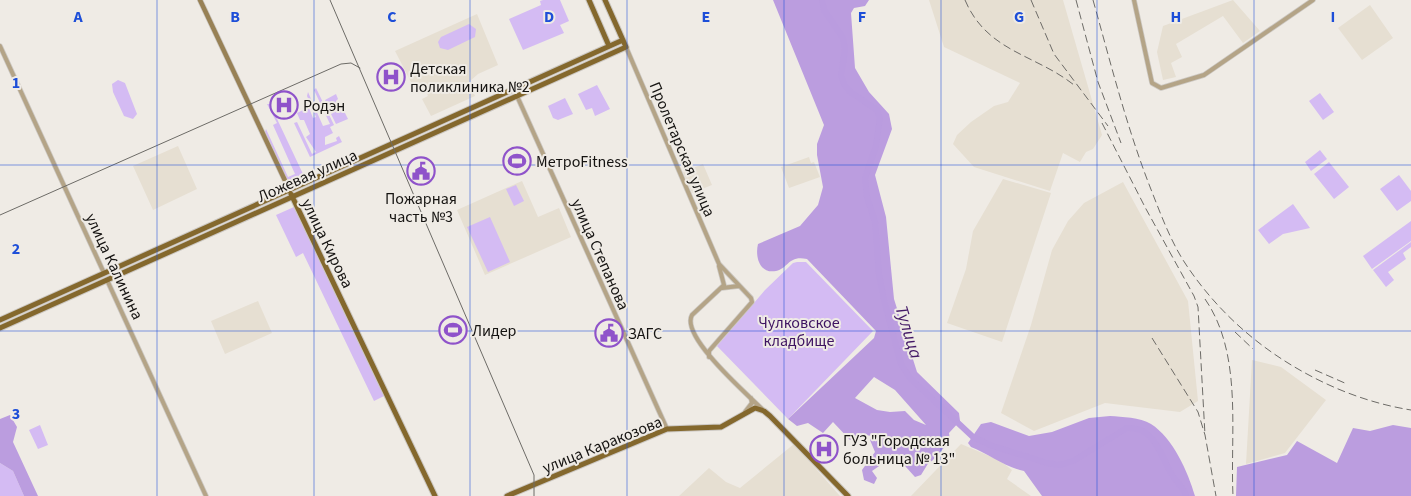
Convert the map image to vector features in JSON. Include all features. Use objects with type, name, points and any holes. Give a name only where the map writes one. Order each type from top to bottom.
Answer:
[{"type":"main road","name":"улица Кирова","points":[[200,0],[435,496]]},
{"type":"main road","points":[[589,0],[609,46]]},
{"type":"main road","name":"Пролетарская улица","points":[[606,0],[626,48]]},
{"type":"main road","points":[[605,38],[613,41],[618,38],[619,32]]},
{"type":"main road","name":"Ложевая улица","points":[[0,320],[623,40]]},
{"type":"main road","name":"Ложевая улица","points":[[0,328],[626,48]]},
{"type":"main road","name":"улица Степанова","points":[[513,88],[516,96]]},
{"type":"main road","points":[[443,120],[446,127]]},
{"type":"main road","name":"улица Калинина","points":[[104,273],[107,280]]},
{"type":"main road","name":"улица Каракозова","points":[[507,496],[667,430],[681,427],[720,426],[755,408],[764,411]]},
{"type":"main road","points":[[764,411],[848,496]]},
{"type":"street","points":[[1134,0],[1152,83],[1161,88],[1204,75],[1313,0]]},
{"type":"street","name":"улица Калинина","points":[[0,46],[104,273]]},
{"type":"street","name":"Пролетарская улица","points":[[626,48],[719,264],[752,299],[742,315],[709,351],[709,357]]},
{"type":"street","name":"улица Степанова","points":[[516,96],[667,430]]},
{"type":"street","points":[[719,264],[724,282],[722,289],[691,317],[699,342],[709,357],[764,411]]},
{"type":"street","name":"улица Калинина","points":[[107,280],[206,496]]},
{"type":"street","points":[[722,289],[739,286]]},
{"type":"street","points":[[745,412],[752,403],[751,398]]},
{"type":"shaded area","points":[[773,0],[869,0],[865,6],[854,8],[851,13],[855,68],[869,92],[889,114],[892,129],[875,175],[886,217],[894,299],[917,372],[959,413],[960,421],[949,433],[950,441],[929,462],[921,475],[915,477],[895,455],[872,471],[877,478],[874,484],[864,480],[862,470],[875,452],[870,440],[872,436],[859,434],[850,440],[833,422],[823,433],[808,423],[797,426],[788,419],[874,338],[876,331],[807,259],[792,260],[776,271],[766,270],[759,263],[757,254],[758,244],[800,226],[818,205],[823,187],[817,155],[817,144],[824,125]],"holes":[[[874,377],[895,390],[926,425],[914,420],[905,411],[890,412],[877,410],[855,398]]]},
{"type":"shaded area","points":[[929,0],[1063,0],[1102,135],[1093,149],[1086,152],[1080,162],[1063,153],[1050,191],[974,167],[953,144],[957,135],[971,122],[994,106],[1008,102],[1020,83],[944,47]]},
{"type":"shaded area","points":[[1233,0],[1260,31],[1243,43],[1223,16],[1176,44],[1182,57],[1171,63],[1176,77],[1163,80],[1157,52],[1163,26]]},
{"type":"shaded area","points":[[1370,5],[1393,38],[1362,60],[1338,28]]},
{"type":"shaded area","points":[[477,14],[498,65],[478,74],[469,82],[475,96],[431,116],[422,99],[428,96],[422,83],[413,86],[395,51]]},
{"type":"shaded area","points":[[178,146],[197,189],[153,210],[133,166]]},
{"type":"shaded area","points":[[809,157],[811,163],[814,162],[820,177],[789,188],[781,167]]},
{"type":"shaded area","points":[[703,164],[712,185],[692,193],[683,172]]},
{"type":"shaded area","points":[[1003,179],[1051,193],[1002,342],[947,323],[966,269],[973,231]]},
{"type":"shaded area","points":[[522,181],[538,217],[559,208],[571,237],[485,275],[457,210]]},
{"type":"shaded area","points":[[1123,182],[1188,301],[1198,401],[1180,412],[1105,403],[1034,431],[1001,413],[1031,325],[1052,250],[1068,221],[1084,203]]},
{"type":"shaded area","points":[[258,301],[272,333],[225,354],[211,321]]},
{"type":"shaded area","points":[[1252,360],[1281,367],[1326,400],[1285,453],[1246,464]]},
{"type":"shaded area","points":[[10,415],[17,427],[13,442],[38,496],[24,496],[13,471],[0,463],[0,419]]},
{"type":"shaded area","points":[[1110,416],[1142,420],[1159,430],[1179,456],[1195,496],[1042,496],[1024,471],[971,447],[968,443],[981,424],[991,422],[1029,436],[1052,432],[1089,418]]},
{"type":"shaded area","points":[[1393,425],[1411,428],[1411,496],[1236,496],[1237,467],[1287,455],[1297,441],[1337,463],[1353,428],[1370,431]]},
{"type":"shaded area","points":[[794,444],[840,496],[679,496],[709,468],[726,482],[740,488]]},
{"type":"shaded area","points":[[961,444],[999,460],[1012,470],[1007,479],[1031,496],[911,496]]},
{"type":"green space","points":[[560,0],[569,21],[560,25],[564,33],[523,50],[509,19],[541,5],[540,1]]},
{"type":"green space","points":[[469,24],[476,29],[475,37],[448,50],[440,48],[438,42],[441,37]]},
{"type":"green space","points":[[118,80],[125,83],[137,114],[133,119],[124,116],[113,92],[112,84]]},
{"type":"green space","points":[[597,85],[610,109],[595,116],[592,108],[586,110],[578,94]]},
{"type":"green space","points":[[316,88],[334,125],[330,127],[333,133],[325,137],[325,145],[337,141],[336,138],[339,136],[342,142],[310,157],[294,123],[297,122],[312,154],[316,152],[306,137],[310,134],[304,120],[300,120],[297,113],[307,108],[307,103],[313,118],[316,117],[307,96],[308,92],[323,126],[330,124],[314,90]]},
{"type":"green space","points":[[1320,93],[1334,112],[1323,120],[1309,101]]},
{"type":"green space","points":[[336,94],[338,99],[336,101],[340,111],[344,111],[348,119],[336,124],[329,104],[325,100]]},
{"type":"green space","points":[[565,98],[573,114],[558,120],[553,118],[548,106]]},
{"type":"green space","points":[[267,104],[270,104],[303,174],[288,181],[265,132],[266,129],[288,177],[295,174],[273,125],[277,123]]},
{"type":"green space","points":[[1320,150],[1327,159],[1311,171],[1305,162]]},
{"type":"green space","points":[[1329,162],[1349,187],[1334,199],[1314,174]]},
{"type":"green space","points":[[1399,175],[1411,191],[1411,201],[1397,211],[1380,189]]},
{"type":"green space","points":[[516,185],[524,201],[514,206],[506,189]]},
{"type":"green space","points":[[1293,204],[1310,228],[1283,234],[1269,244],[1258,230]]},
{"type":"green space","points":[[294,207],[384,396],[374,401],[303,253],[296,257],[276,215]]},
{"type":"green space","points":[[490,217],[510,262],[488,272],[467,227]]},
{"type":"green space","points":[[1411,221],[1411,241],[1372,269],[1363,256]]},
{"type":"green space","points":[[1411,242],[1411,247],[1403,253],[1406,259],[1388,272],[1394,280],[1386,287],[1373,270]]},
{"type":"green space","name":"Чулковское кладбище","points":[[806,262],[873,331],[788,419],[717,346],[765,290],[793,263]]},
{"type":"green space","points":[[40,425],[48,445],[38,449],[29,430]]},
{"type":"green space","points":[[0,463],[13,471],[24,496],[0,496]]},
{"type":"waterway","name":"Тулица","points":[[822,0],[824,10],[843,38],[845,50],[841,75],[844,84],[849,91],[877,110],[880,118],[876,146],[865,178],[867,197],[875,222],[879,274],[884,300],[901,364],[910,378],[973,437],[990,445],[1047,463],[1060,465],[1073,461],[1127,428],[1144,432],[1155,443],[1186,496]]},
{"type":"tram line","points":[[330,0],[534,475],[534,496]]},
{"type":"tram line","points":[[0,215],[341,64],[351,63],[360,68]]},
{"type":"railway","points":[[965,0],[974,17],[999,42],[1044,66],[1074,85]]},
{"type":"railway","points":[[1031,0],[1054,54],[1108,126]]},
{"type":"railway","points":[[1076,0],[1098,82],[1121,143]]},
{"type":"railway","points":[[1093,0],[1127,120],[1152,192],[1178,252],[1205,290],[1243,330],[1288,363],[1317,379],[1347,392],[1378,403],[1411,410]]},
{"type":"railway","points":[[1102,123],[1146,209],[1194,296],[1198,307],[1205,435]]},
{"type":"railway","points":[[1205,299],[1217,321],[1225,344],[1230,369],[1233,420],[1233,496]]},
{"type":"railway","points":[[1235,332],[1253,349]]},
{"type":"railway","points":[[1152,338],[1198,412],[1205,435],[1216,496]]},
{"type":"railway","points":[[1315,370],[1347,384]]},
{"type":"place","name":"Детская поликлиника №2","points":[[391,77]]},
{"type":"place","name":"Родэн","points":[[284,105]]},
{"type":"place","name":"МетроFitness","points":[[517,161]]},
{"type":"place","name":"Пожарная часть №3","points":[[421,171]]},
{"type":"place","name":"Лидер","points":[[453,330]]},
{"type":"place","name":"ЗАГС","points":[[609,333]]},
{"type":"place","name":"ГУЗ \"Городская больница № 13\"","points":[[824,449]]}]
